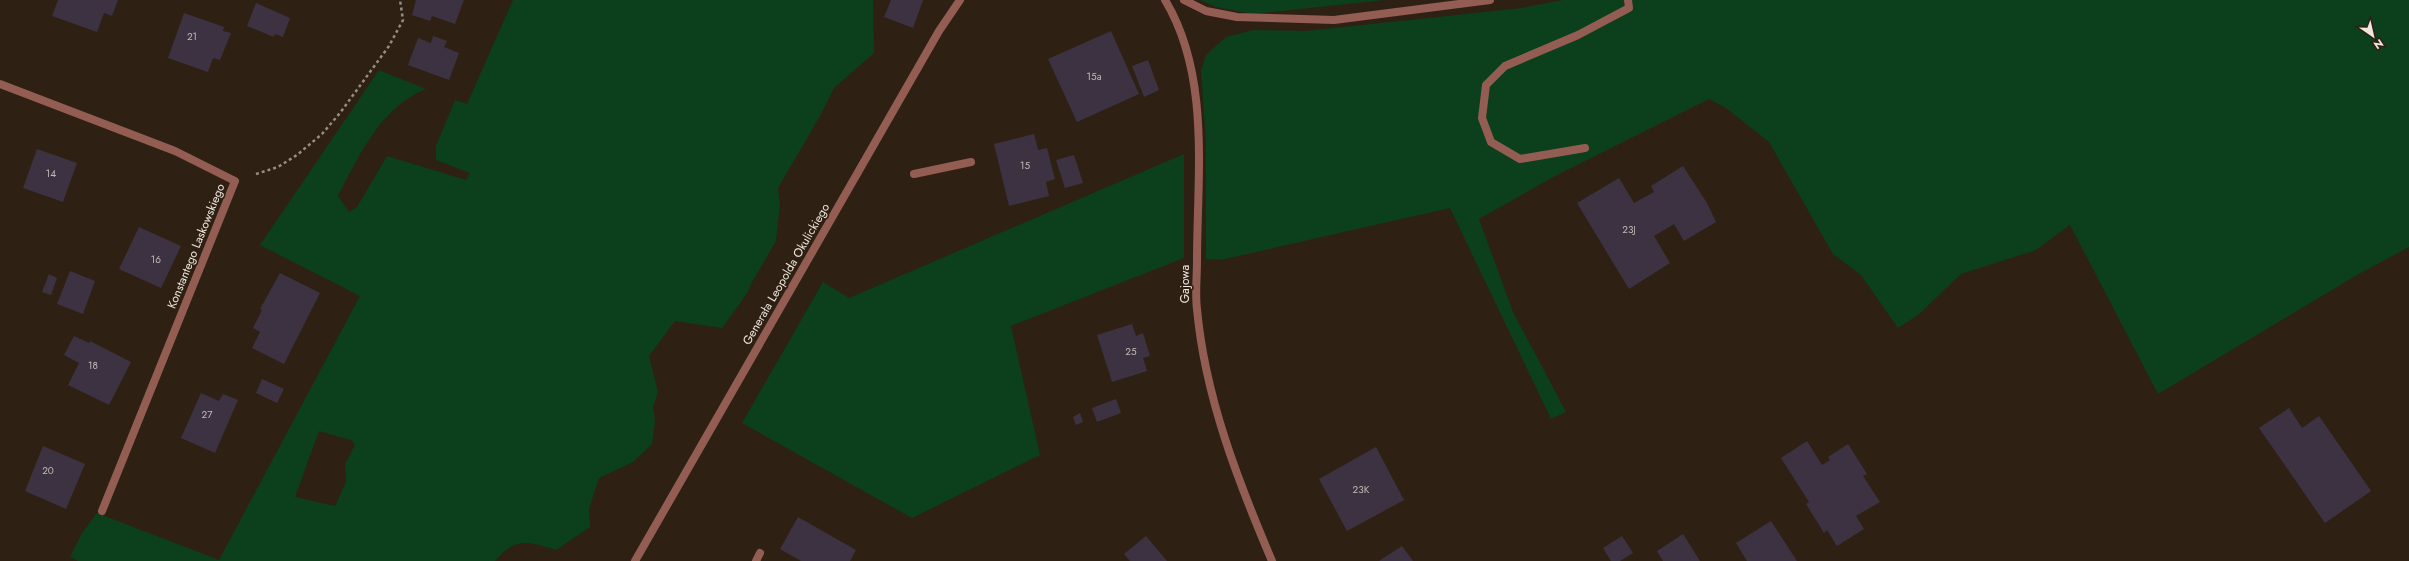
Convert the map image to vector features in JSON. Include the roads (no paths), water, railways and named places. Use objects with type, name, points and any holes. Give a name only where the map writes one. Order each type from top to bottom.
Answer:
[{"type":"street","name":"Generała Leopolda Okulickiego","points":[[635,561],[935,38],[960,0]]},
{"type":"street","name":"Gajowa","points":[[1165,0],[1176,20],[1191,68],[1198,132],[1197,309],[1210,386],[1247,502],[1272,561]]},
{"type":"street","points":[[1184,0],[1206,11],[1237,17],[1334,20],[1490,0]]},
{"type":"street","points":[[1586,148],[1520,159],[1491,142],[1482,118],[1486,85],[1505,66],[1578,35],[1628,8],[1628,0]]},
{"type":"street","name":"Konstantego Laskowskiego","points":[[0,84],[174,151],[235,181],[102,511]]},
{"type":"street","points":[[914,174],[972,162]]}]
